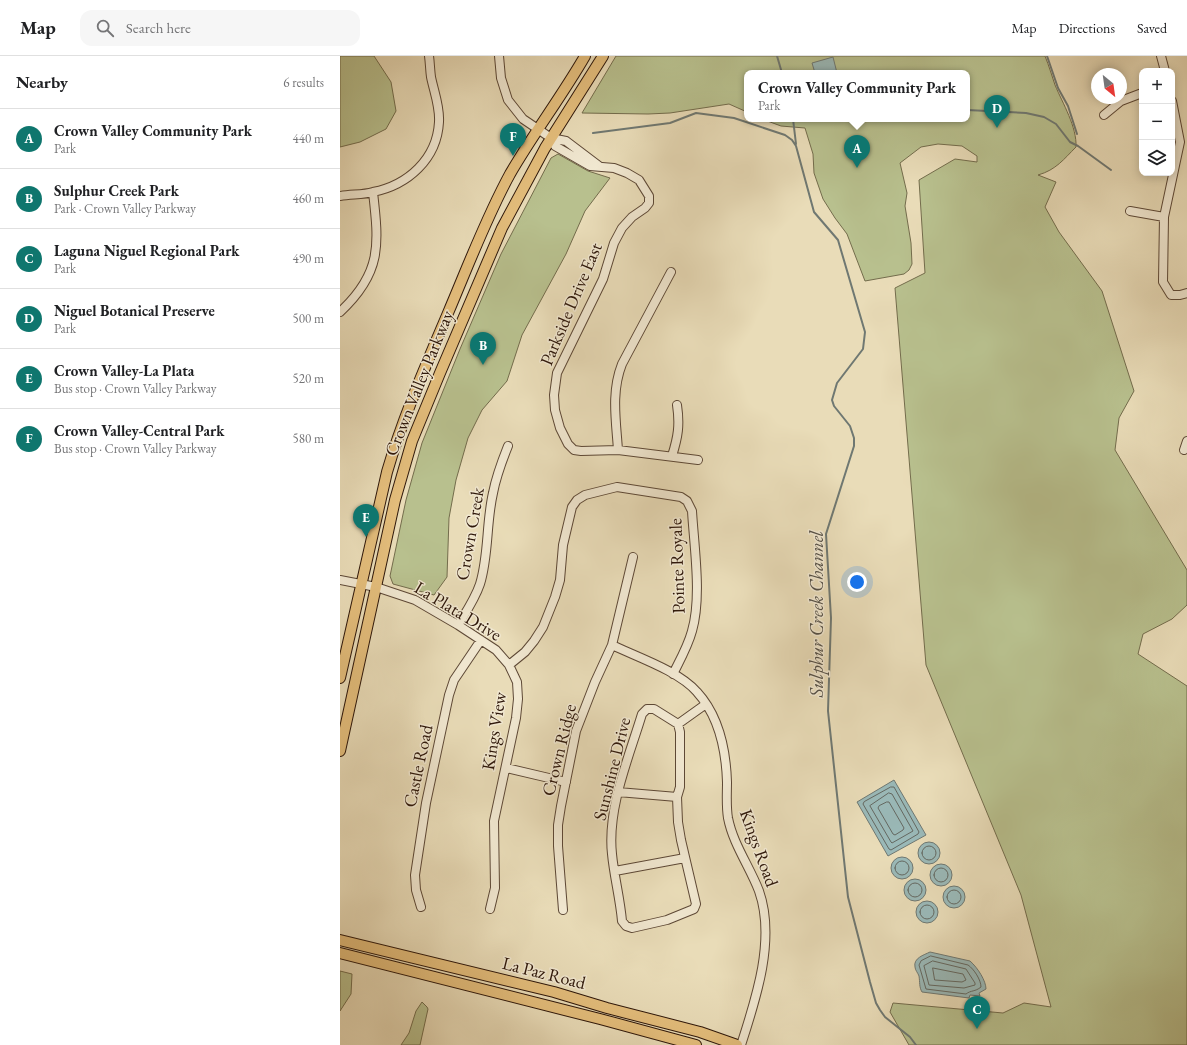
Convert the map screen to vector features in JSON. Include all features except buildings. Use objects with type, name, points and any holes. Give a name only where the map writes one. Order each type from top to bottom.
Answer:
[{"type":"main road","name":"Crown Valley Parkway","points":[[340,678],[387,472],[397,439],[489,217],[510,174],[537,129],[585,56]]},
{"type":"main road","name":"Crown Valley Parkway","points":[[340,751],[395,500],[412,441],[502,228],[551,138],[603,56]]},
{"type":"main road","name":"La Paz Road","points":[[340,940],[554,992],[606,1008],[700,1032],[737,1045]]},
{"type":"main road","name":"La Paz Road","points":[[340,953],[696,1045]]},
{"type":"street","points":[[340,196],[373,192],[394,186],[412,175],[426,160],[435,143],[439,122],[429,56]]},
{"type":"street","points":[[499,56],[501,78],[508,100],[523,119],[551,138]]},
{"type":"street","points":[[1161,56],[1164,68]]},
{"type":"street","points":[[1104,115],[1122,101],[1139,94]]},
{"type":"street","points":[[1173,104],[1180,142],[1164,217],[1163,282],[1171,295],[1180,295],[1187,292]]},
{"type":"street","name":"Parkside Drive East","points":[[551,138],[566,141],[599,166],[614,168],[628,173],[639,180],[649,196],[649,203],[645,208],[632,217],[622,228],[614,243],[603,279],[557,373],[554,395],[555,410],[560,428],[568,444],[574,450],[618,450]]},
{"type":"street","points":[[340,312],[355,298],[370,275],[377,251],[378,228],[373,192]]},
{"type":"street","points":[[1130,211],[1164,217]]},
{"type":"street","points":[[671,272],[617,376],[614,397],[618,450],[698,460]]},
{"type":"street","points":[[672,456],[678,437],[680,420],[677,405]]},
{"type":"street","points":[[1184,450],[1187,441]]},
{"type":"street","name":"Crown Creek","points":[[458,625],[472,602],[480,584],[484,565],[493,493],[508,446]]},
{"type":"street","name":"Pointe Royale","points":[[509,665],[525,652],[543,627],[560,580],[563,545],[572,507],[577,500],[585,495],[617,486],[681,496],[687,501],[692,511],[697,591],[696,610],[693,630],[673,674]]},
{"type":"street","name":"Crown Ridge","points":[[563,910],[558,846],[558,825],[576,731],[595,682],[612,645],[634,557]]},
{"type":"street","name":"La Plata Drive","points":[[340,580],[361,584],[415,600],[458,625],[496,650],[509,665]]},
{"type":"street","name":"Castle Road","points":[[421,907],[416,890],[415,875],[426,803],[449,695],[454,680],[481,640]]},
{"type":"street","name":"Kings Road","points":[[612,645],[673,674],[696,691],[706,704],[719,729],[725,761],[729,821],[737,844],[759,892],[765,919],[765,952],[750,1019],[741,1045]]},
{"type":"street","name":"Kings View","points":[[490,909],[495,888],[494,821],[516,718],[518,699],[517,682],[509,665]]},
{"type":"street","points":[[678,724],[706,704]]},
{"type":"street","name":"Sunshine Drive","points":[[647,709],[654,709],[678,724],[680,732],[680,787],[678,797],[678,822],[696,904],[694,909],[667,920],[632,928],[626,926],[622,921],[612,854],[613,816],[618,792],[642,714],[647,709]]},
{"type":"street","points":[[506,768],[566,782]]},
{"type":"street","points":[[618,792],[678,797]]},
{"type":"street","points":[[615,871],[685,858]]},
{"type":"green space","points":[[340,56],[374,56],[391,82],[396,111],[386,129],[360,142],[340,147]]},
{"type":"green space","points":[[616,56],[1045,56],[1055,85],[1072,124],[1076,139],[1076,147],[1055,167],[1038,175],[1056,182],[1045,207],[1059,232],[1102,291],[1134,391],[1119,418],[1115,450],[1187,570],[1187,605],[1172,619],[1143,634],[1138,654],[1187,686],[1187,1045],[909,1045],[890,1012],[893,1003],[1003,1013],[1024,1003],[1051,1007],[1021,895],[926,665],[895,288],[925,273],[919,180],[955,159],[977,162],[977,156],[962,146],[938,144],[921,147],[900,163],[907,193],[905,206],[911,243],[912,264],[909,270],[904,274],[865,281],[847,234],[823,199],[814,173],[813,154],[805,128],[781,126],[770,122],[970,122],[970,70],[744,70],[744,111],[729,104],[670,113],[582,113]]},
{"type":"green space","points":[[558,154],[588,171],[610,178],[585,211],[566,254],[522,335],[507,381],[482,410],[468,438],[456,480],[449,518],[447,577],[434,595],[393,584],[390,576],[406,500],[422,443],[501,254],[551,158]]},
{"type":"green space","points":[[340,971],[352,974],[351,994],[340,1011]]},
{"type":"green space","points":[[422,1002],[428,1009],[420,1045],[401,1045],[409,1033],[416,1011]]},
{"type":"water","points":[[833,57],[836,70],[814,70],[812,63]]},
{"type":"water","points":[[894,780],[926,835],[888,856],[857,802]]},
{"type":"water","points":[[929,842],[937,845],[940,853],[937,861],[929,864],[921,861],[918,853],[921,845]]},
{"type":"water","points":[[902,857],[910,860],[913,868],[910,876],[902,879],[894,876],[891,868],[894,860]]},
{"type":"water","points":[[941,864],[949,867],[952,875],[949,883],[941,886],[933,883],[930,875],[933,867]]},
{"type":"water","points":[[915,879],[923,882],[926,890],[923,898],[915,901],[907,898],[904,890],[907,882]]},
{"type":"water","points":[[954,886],[962,889],[965,897],[962,905],[954,908],[946,905],[943,897],[946,889]]},
{"type":"water","points":[[927,901],[935,904],[938,912],[935,920],[927,923],[919,920],[916,912],[919,904]]},
{"type":"water","points":[[930,952],[970,961],[976,967],[985,982],[986,989],[979,993],[980,996],[970,995],[969,998],[922,992],[919,976],[915,969],[915,964],[917,959]]},
{"type":"waterway","points":[[777,56],[781,70]]},
{"type":"waterway","points":[[1047,56],[1058,88],[1068,106],[1077,134]]},
{"type":"waterway","points":[[970,110],[1026,113],[1044,117],[1056,124],[1070,142],[1078,146],[1111,170]]},
{"type":"waterway","name":"Sulphur Creek Channel","points":[[593,133],[670,123],[696,113],[734,118],[744,121]]},
{"type":"waterway","name":"Sulphur Creek Channel","points":[[746,122],[785,135],[792,140],[796,146],[814,212],[838,240],[865,332],[863,349],[837,383],[832,400],[834,406],[850,426],[854,438],[854,446],[826,534],[831,618],[828,711],[848,897],[870,982],[876,1003],[885,1017],[910,1037],[916,1045]]},
{"type":"waterway","points":[[793,122],[796,144]]},
{"type":"place","name":"Niguel Botanical Preserve","points":[[997,128]]},
{"type":"place","name":"Crown Valley-Central Park","points":[[513,156]]},
{"type":"place","name":"Crown Valley Community Park","points":[[857,168]]},
{"type":"place","name":"Sulphur Creek Park","points":[[483,365]]},
{"type":"place","name":"Crown Valley-La Plata","points":[[366,537]]},
{"type":"place","name":"Laguna Niguel Regional Park","points":[[977,1029]]}]
